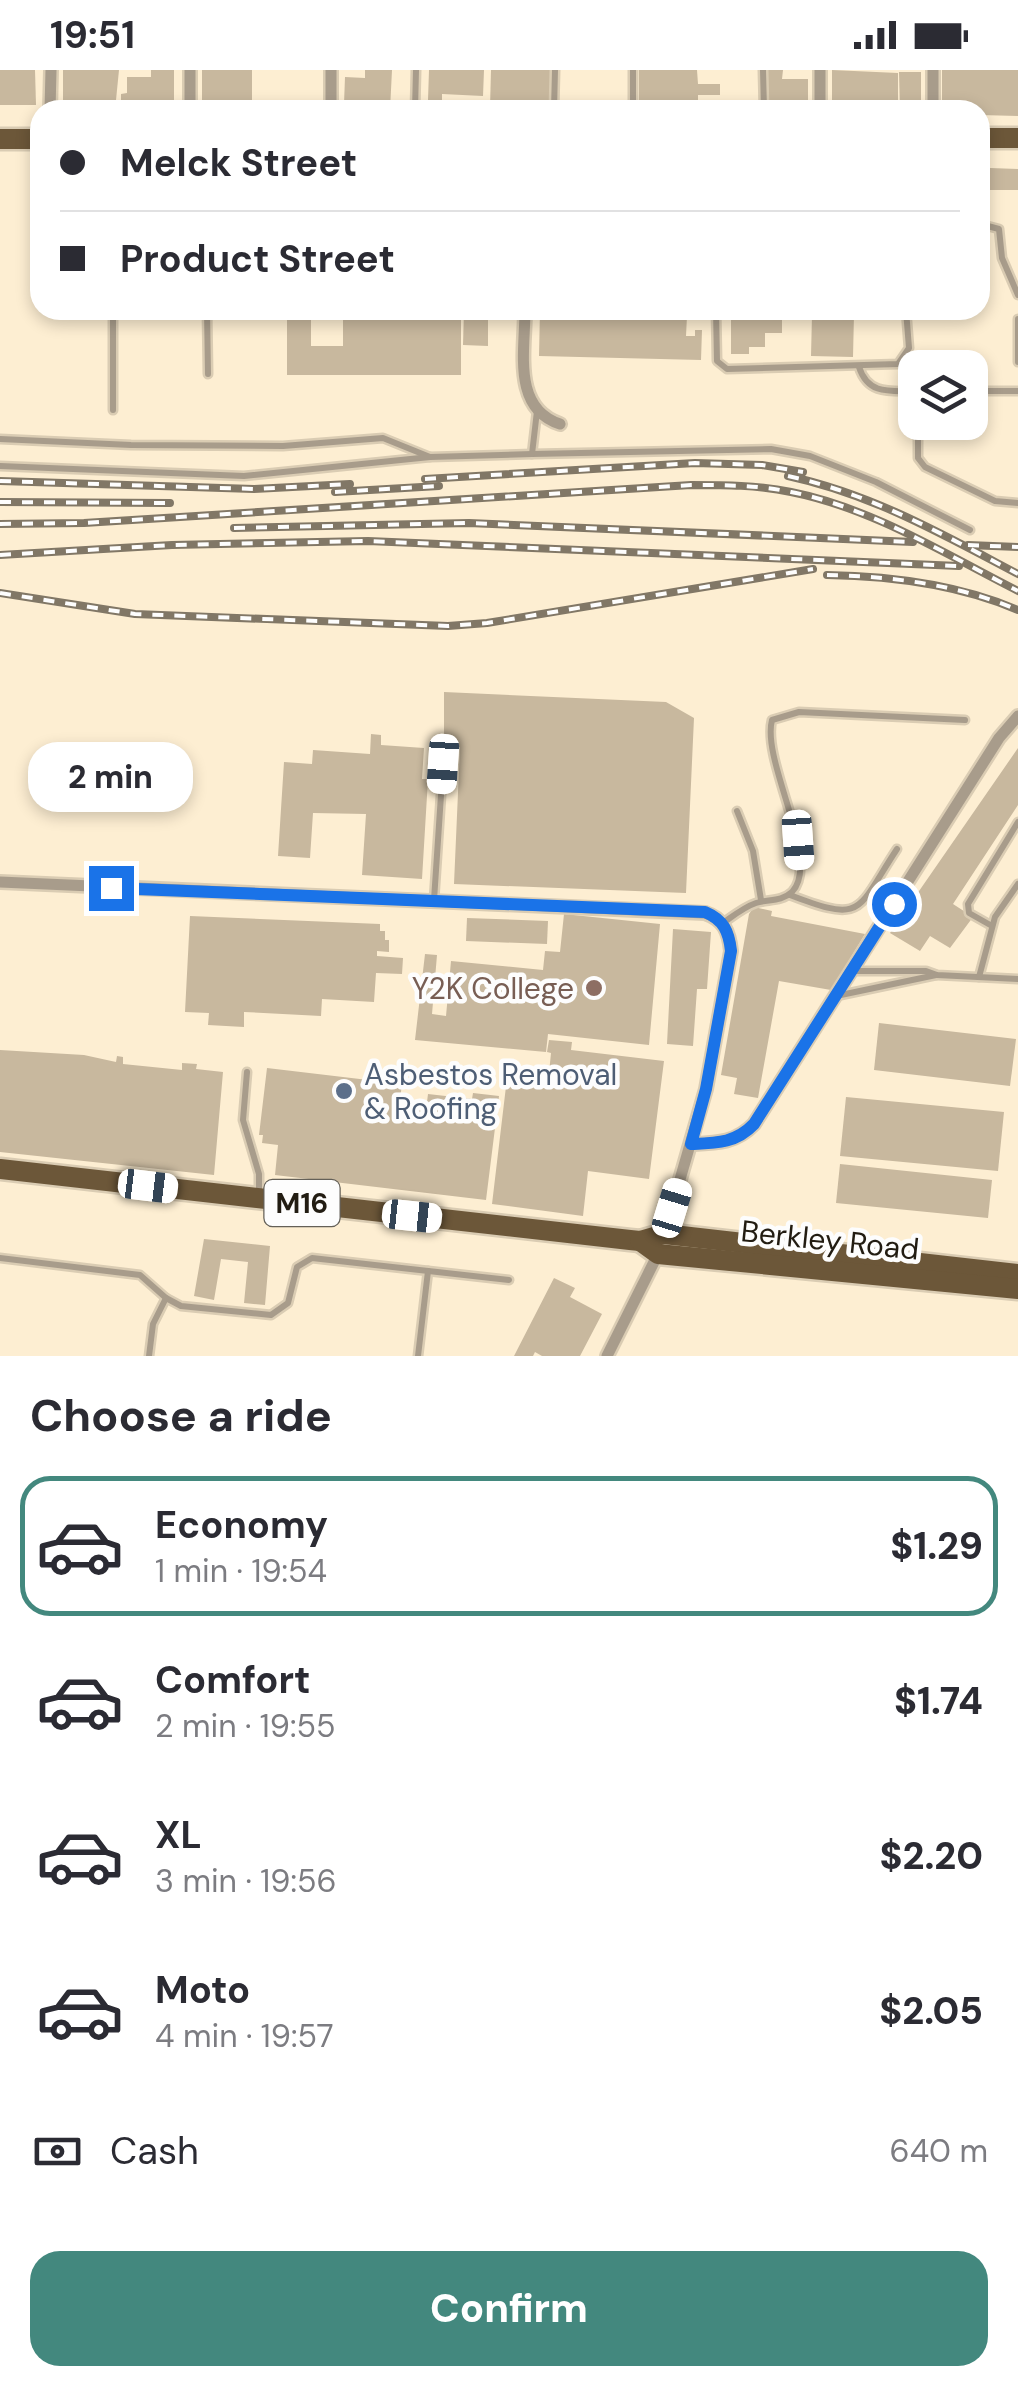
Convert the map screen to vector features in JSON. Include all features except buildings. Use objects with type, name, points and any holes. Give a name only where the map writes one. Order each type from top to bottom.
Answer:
[{"type":"main road","points":[[990,138],[1018,138]]},
{"type":"main road","points":[[0,139],[30,139]]},
{"type":"main road","name":"Berkley Road","points":[[0,1169],[661,1244],[1018,1274]]},
{"type":"main road","name":"Berkley Road","points":[[818,1260],[1018,1289]]},
{"type":"street","points":[[50,100],[51,70]]},
{"type":"street","points":[[190,70],[190,100]]},
{"type":"street","points":[[331,70],[331,100]]},
{"type":"street","points":[[820,70],[820,100]]},
{"type":"street","points":[[932,70],[933,100]]},
{"type":"street","points":[[525,320],[529,401],[537,411],[560,424]]},
{"type":"street","points":[[691,1144],[721,1143],[743,1136],[754,1124],[999,738],[1018,716]]},
{"type":"street","points":[[0,882],[705,912],[723,923],[731,951],[706,1089],[661,1244],[607,1356]]},
{"type":"lane","points":[[415,100],[416,70]]},
{"type":"lane","points":[[554,100],[555,70]]},
{"type":"lane","points":[[632,100],[633,70]]},
{"type":"lane","points":[[763,70],[764,100]]},
{"type":"lane","points":[[990,227],[999,229],[1002,258],[1018,295]]},
{"type":"lane","points":[[1018,319],[1018,362]]},
{"type":"lane","points":[[113,320],[113,410]]},
{"type":"lane","points":[[207,320],[208,374]]},
{"type":"lane","points":[[716,320],[717,361],[727,370],[898,364],[909,348],[907,320]]},
{"type":"lane","points":[[859,367],[863,380],[872,388],[898,390]]},
{"type":"lane","points":[[988,391],[1018,391]]},
{"type":"lane","points":[[532,454],[537,411]]},
{"type":"lane","points":[[0,438],[131,445],[282,446],[383,438],[430,457]]},
{"type":"lane","points":[[918,440],[918,458],[925,467],[995,502],[1018,503]]},
{"type":"lane","points":[[0,466],[244,476],[430,457],[771,449],[810,456],[876,482],[970,530]]},
{"type":"lane","points":[[723,923],[761,901],[790,895],[800,872],[798,840],[770,742],[772,720],[799,712],[965,720]]},
{"type":"lane","points":[[434,901],[443,764]]},
{"type":"lane","points":[[736,811],[754,851],[761,901]]},
{"type":"lane","points":[[992,926],[969,912],[968,904],[1018,822]]},
{"type":"lane","points":[[790,895],[829,910],[847,912],[860,905],[897,849]]},
{"type":"lane","points":[[980,977],[992,926],[1018,884]]},
{"type":"lane","points":[[852,971],[926,971],[937,975]]},
{"type":"lane","points":[[836,996],[937,975],[1018,979]]},
{"type":"lane","points":[[247,1072],[243,1120],[260,1174],[258,1198]]},
{"type":"lane","points":[[0,1258],[140,1274],[181,1306],[272,1315],[288,1303],[298,1267],[312,1258],[508,1280]]},
{"type":"lane","points":[[418,1356],[428,1271]]},
{"type":"lane","points":[[149,1356],[153,1324],[166,1298]]},
{"type":"railway","points":[[425,479],[695,463],[762,465],[803,472]]},
{"type":"railway","points":[[788,476],[878,505],[1018,574]]},
{"type":"railway","points":[[0,481],[254,489],[350,484]]},
{"type":"railway","points":[[0,524],[84,523],[691,485],[741,486],[791,492],[850,509],[1018,591]]},
{"type":"railway","points":[[335,492],[439,486]]},
{"type":"railway","points":[[0,502],[170,503]]},
{"type":"railway","points":[[234,528],[469,523],[913,542]]},
{"type":"railway","points":[[0,555],[172,545],[368,541],[959,566]]},
{"type":"railway","points":[[968,545],[1018,547]]},
{"type":"railway","points":[[0,593],[135,614],[448,626],[487,623],[813,569]]},
{"type":"railway","points":[[827,575],[925,584],[973,594],[1018,610]]},
{"type":"place","name":"Y2K College","points":[[594,988]]},
{"type":"place","name":"Asbestos Removal & Roofing","points":[[344,1091]]},
{"type":"route","points":[[111,888],[705,912],[715,916],[729,934],[731,951],[706,1089],[691,1144],[732,1140],[743,1136],[754,1124],[894,904]]}]
